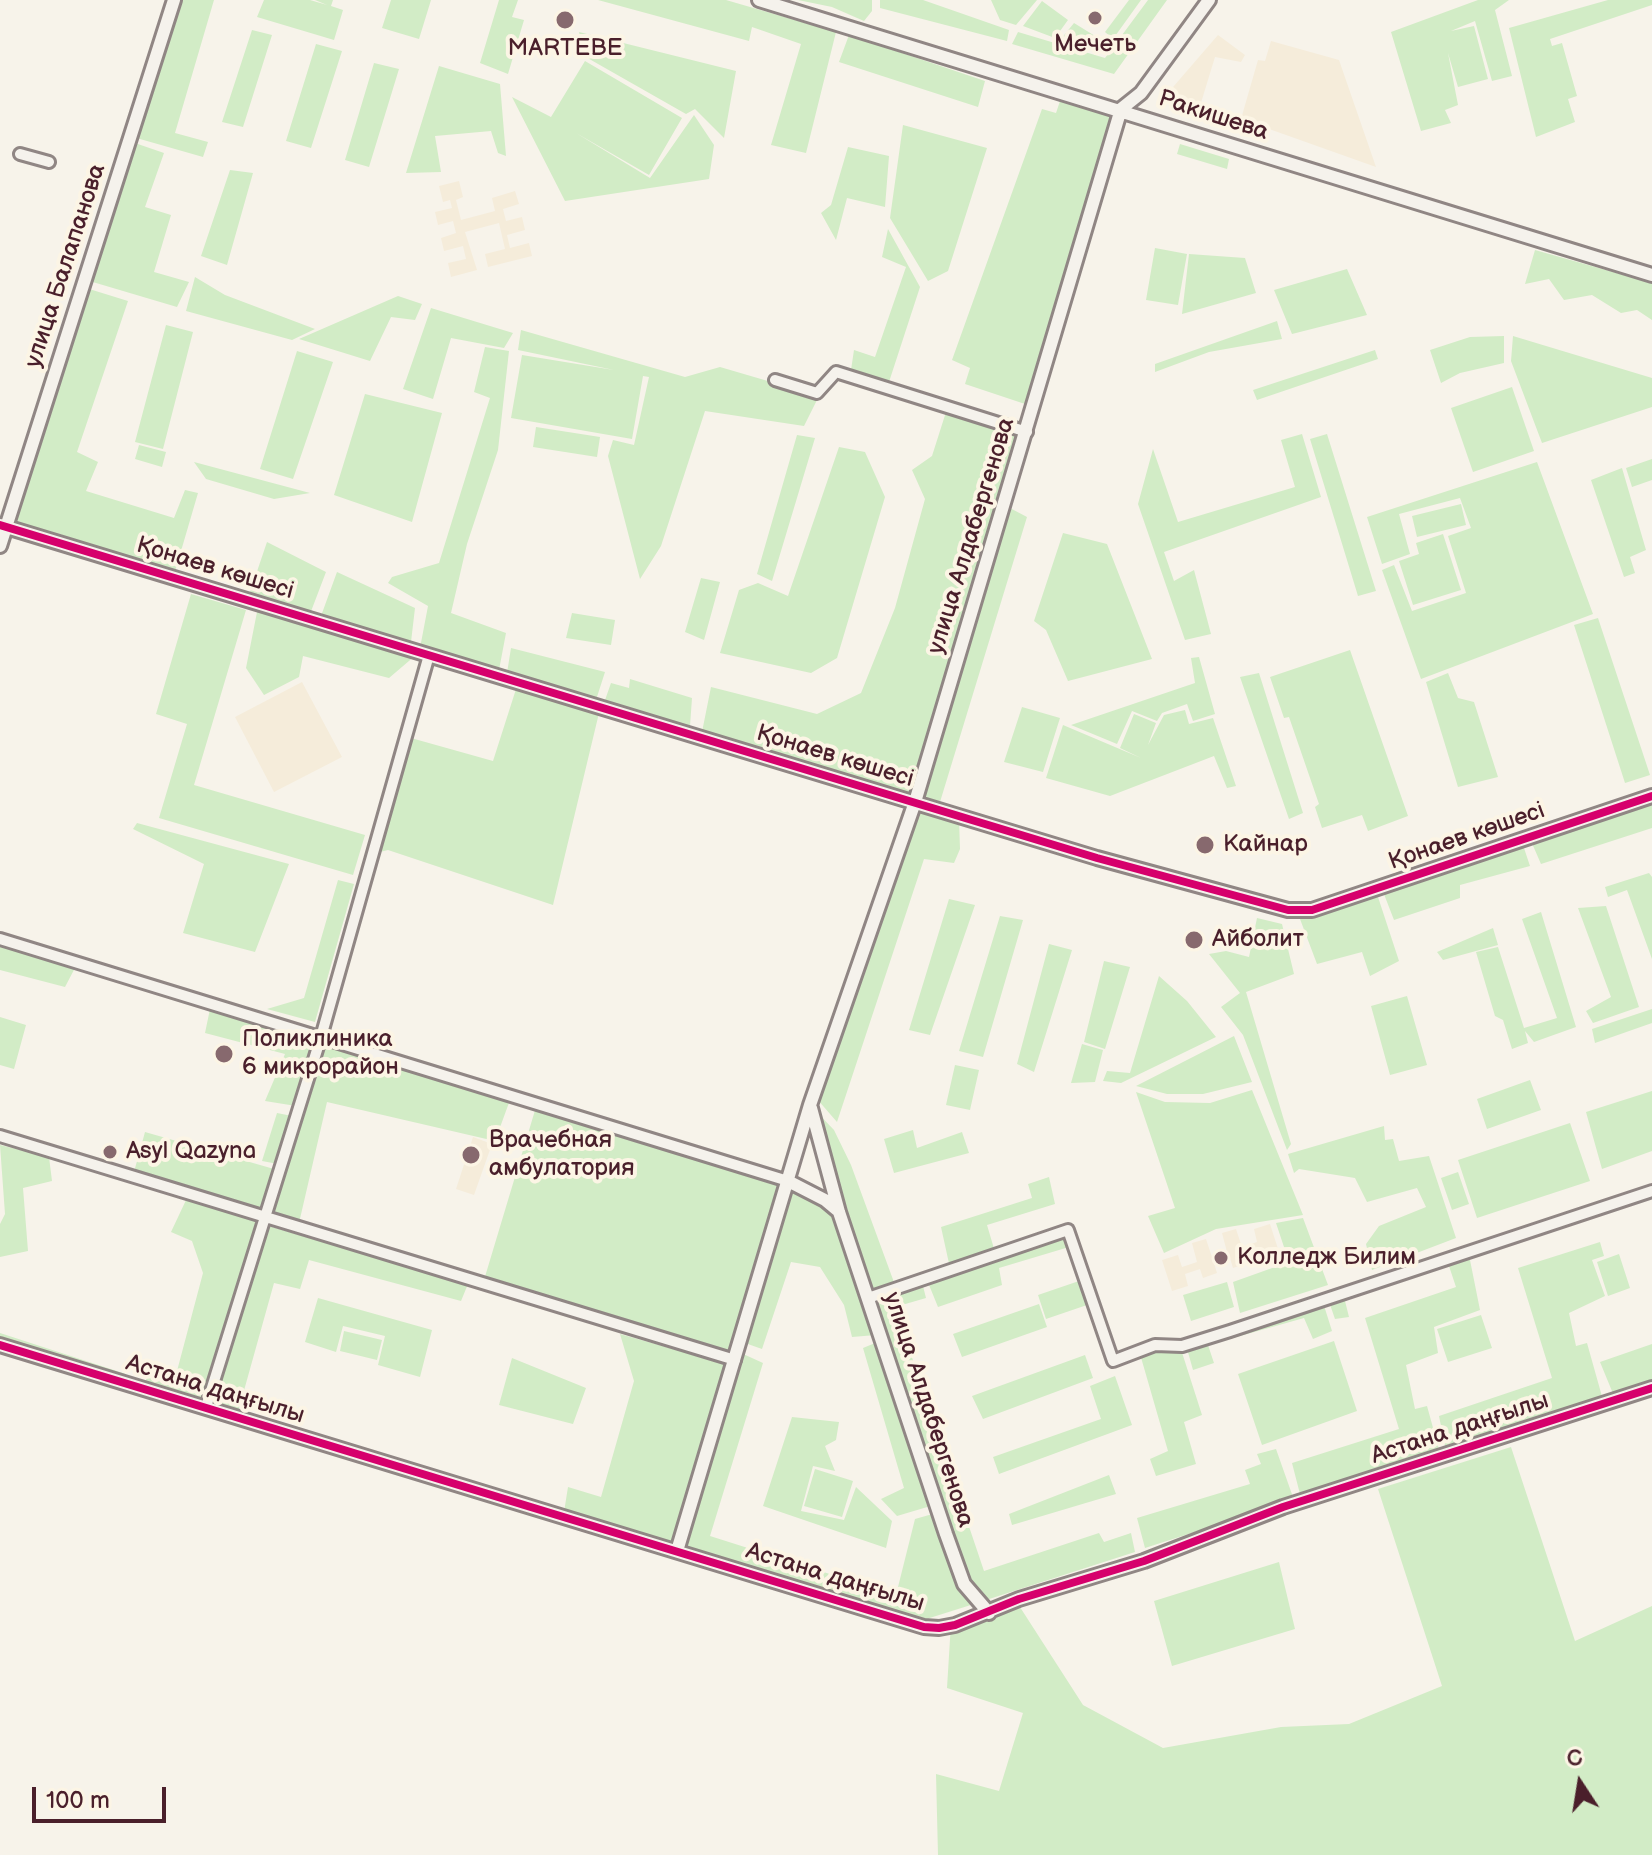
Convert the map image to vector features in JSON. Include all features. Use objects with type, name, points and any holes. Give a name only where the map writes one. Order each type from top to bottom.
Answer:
[{"type":"street","name":"улица Балапанова","points":[[0,546],[3,526],[174,0]]},
{"type":"street","name":"Ракишева","points":[[759,0],[1121,109],[1425,208],[1652,275]]},
{"type":"street","name":"улица Алдабергенова","points":[[677,1551],[810,1105],[915,802],[1121,109],[1141,93],[1209,0]]},
{"type":"street","points":[[20,154],[49,162]]},
{"type":"street","points":[[775,380],[817,393],[836,372],[1027,432]]},
{"type":"street","name":"Қонаев көшесі","points":[[3,526],[1236,898],[1288,910],[1312,910],[1652,796]]},
{"type":"street","points":[[206,1407],[321,1037],[429,655]]},
{"type":"street","points":[[0,939],[788,1181],[825,1200],[839,1212]]},
{"type":"street","name":"улица Алдабергенова","points":[[810,1105],[839,1212],[914,1444],[964,1584],[989,1613]]},
{"type":"street","points":[[0,1136],[735,1360]]},
{"type":"street","points":[[868,1298],[1068,1230],[1113,1361],[1155,1345],[1182,1346],[1230,1331],[1652,1191]]},
{"type":"street","name":"Астана даңғылы","points":[[0,1345],[924,1627],[955,1625],[1019,1599],[1144,1561],[1283,1507],[1652,1388]]},
{"type":"shaded area","points":[[1218,35],[1245,55],[1241,62],[1215,57],[1200,106],[1167,94]]},
{"type":"shaded area","points":[[1271,41],[1339,60],[1376,167],[1241,119],[1258,60],[1265,61]]},
{"type":"shaded area","points":[[459,181],[463,197],[456,200],[461,220],[495,211],[492,198],[515,191],[519,204],[503,209],[506,221],[522,217],[525,230],[507,235],[510,248],[529,243],[532,256],[488,267],[485,254],[505,249],[499,223],[465,232],[477,270],[451,277],[448,263],[466,259],[463,246],[444,251],[441,238],[456,233],[453,221],[438,225],[435,212],[452,208],[450,200],[443,202],[439,186]]},
{"type":"shaded area","points":[[302,682],[342,757],[274,792],[235,717]]},
{"type":"shaded area","points":[[473,1137],[492,1144],[474,1195],[456,1189]]},
{"type":"shaded area","name":"Колледж Билим","points":[[1270,1224],[1280,1255],[1264,1260],[1260,1249],[1244,1253],[1247,1263],[1233,1268],[1230,1258],[1214,1263],[1217,1273],[1203,1278],[1200,1269],[1185,1274],[1188,1286],[1172,1291],[1162,1260],[1178,1255],[1182,1267],[1197,1262],[1192,1243],[1206,1239],[1212,1257],[1227,1252],[1222,1233],[1236,1229],[1242,1247],[1257,1242],[1254,1229]]},
{"type":"green space","points":[[177,0],[214,0],[175,133],[208,142],[203,157],[133,137]]},
{"type":"green space","points":[[264,0],[310,0],[327,5],[315,0],[333,0],[331,6],[343,10],[334,40],[257,17]]},
{"type":"green space","points":[[391,0],[431,0],[419,39],[382,28]]},
{"type":"green space","points":[[499,0],[518,0],[512,17],[524,20],[508,74],[480,63]]},
{"type":"green space","points":[[598,0],[726,0],[836,32],[806,153],[771,145],[801,44],[752,27],[749,41]]},
{"type":"green space","points":[[798,0],[872,0],[872,11],[864,21],[832,7]]},
{"type":"green space","points":[[880,0],[923,0],[1009,30],[1007,41],[880,8]]},
{"type":"green space","points":[[991,0],[1037,0],[1016,25],[1000,20]]},
{"type":"green space","points":[[1129,0],[1141,0],[1113,39],[1105,32]]},
{"type":"green space","points":[[1148,0],[1167,0],[1114,74],[1012,44],[1018,32],[1105,58]]},
{"type":"green space","points":[[1478,0],[1509,0],[1495,10],[1512,76],[1492,81],[1475,21],[1451,31],[1474,26],[1488,79],[1458,87],[1448,53],[1458,105],[1445,110],[1451,123],[1421,131],[1391,32]]},
{"type":"green space","points":[[1608,0],[1652,0],[1652,5],[1550,39],[1552,46],[1562,43],[1577,96],[1568,99],[1575,122],[1536,137],[1509,28]]},
{"type":"green space","points":[[1042,1],[1068,20],[1055,38],[1023,26]]},
{"type":"green space","points":[[1074,23],[1108,44],[1103,52],[1061,39]]},
{"type":"green space","points":[[252,30],[272,35],[243,127],[222,122]]},
{"type":"green space","points":[[579,32],[736,71],[724,138],[695,109],[686,114],[584,56]]},
{"type":"green space","points":[[849,35],[985,81],[978,107],[839,62]]},
{"type":"green space","points":[[316,44],[342,51],[311,148],[286,141]]},
{"type":"green space","points":[[585,61],[682,118],[649,175],[576,133],[650,178],[694,115],[714,145],[709,179],[565,201],[512,97],[551,117]]},
{"type":"green space","points":[[374,63],[399,69],[369,167],[345,160]]},
{"type":"green space","points":[[439,66],[500,84],[506,156],[498,153],[491,131],[435,136],[441,172],[406,173]]},
{"type":"green space","points":[[1061,98],[1118,117],[1028,405],[965,384],[970,368],[952,360],[1042,109],[1056,113]]},
{"type":"green space","points":[[903,125],[987,148],[948,271],[928,281],[890,218]]},
{"type":"green space","points":[[132,142],[164,153],[145,207],[171,215],[154,272],[189,282],[177,307],[86,280]]},
{"type":"green space","points":[[1180,144],[1229,159],[1227,169],[1177,154]]},
{"type":"green space","points":[[848,147],[889,156],[885,207],[847,198],[836,240],[821,213],[831,205]]},
{"type":"green space","points":[[230,170],[253,173],[227,265],[201,256]]},
{"type":"green space","points":[[888,229],[920,287],[888,385],[851,370],[854,350],[875,357],[906,267],[882,257]]},
{"type":"green space","points":[[1155,248],[1187,254],[1178,305],[1146,300]]},
{"type":"green space","points":[[1535,250],[1652,283],[1652,320],[1637,310],[1621,313],[1592,295],[1564,300],[1549,279],[1525,284]]},
{"type":"green space","points":[[1189,254],[1245,258],[1256,293],[1182,314]]},
{"type":"green space","points":[[1347,269],[1367,315],[1292,334],[1274,290]]},
{"type":"green space","points":[[195,277],[225,295],[315,329],[292,340],[186,311]]},
{"type":"green space","points":[[86,288],[128,301],[77,452],[98,462],[86,491],[174,518],[185,490],[198,493],[174,575],[9,524]]},
{"type":"green space","points":[[398,296],[422,304],[415,320],[391,317],[370,361],[299,339]]},
{"type":"green space","points":[[431,308],[513,333],[504,348],[451,338],[433,399],[403,389]]},
{"type":"green space","points":[[1277,321],[1282,339],[1209,352],[1155,372],[1155,364]]},
{"type":"green space","points":[[166,325],[193,332],[163,449],[135,442]]},
{"type":"green space","points":[[521,330],[685,377],[720,367],[819,396],[804,426],[705,411],[661,546],[640,579],[608,456],[613,440],[634,445],[649,377],[643,376],[632,439],[511,418],[522,355],[614,370],[518,350]]},
{"type":"green space","points":[[1504,336],[1504,363],[1460,373],[1441,383],[1430,350],[1470,337]]},
{"type":"green space","points":[[1513,336],[1652,378],[1652,407],[1542,443],[1511,361]]},
{"type":"green space","points":[[485,347],[509,351],[498,450],[467,544],[451,613],[506,633],[499,670],[420,648],[428,606],[388,583],[392,577],[439,563],[490,398],[474,392]]},
{"type":"green space","points":[[1375,350],[1378,359],[1257,400],[1253,390]]},
{"type":"green space","points":[[297,351],[333,362],[293,479],[260,469]]},
{"type":"green space","points":[[1512,387],[1534,451],[1473,472],[1451,408]]},
{"type":"green space","points":[[365,394],[442,413],[412,522],[334,495]]},
{"type":"green space","points":[[946,412],[1018,437],[912,796],[702,732],[711,687],[817,714],[861,693],[895,608],[925,499],[912,470],[932,456]]},
{"type":"green space","points":[[536,427],[600,437],[597,457],[533,447]]},
{"type":"green space","points":[[1302,434],[1321,497],[1164,552],[1174,581],[1194,570],[1211,634],[1185,640],[1138,504],[1153,449],[1178,522],[1295,487],[1281,440]]},
{"type":"green space","points":[[1327,434],[1376,591],[1358,596],[1310,439]]},
{"type":"green space","points":[[797,435],[815,438],[772,581],[757,574]]},
{"type":"green space","points":[[139,445],[166,452],[162,467],[135,459]]},
{"type":"green space","points":[[839,447],[865,452],[885,497],[837,658],[811,673],[720,653],[739,590],[758,583],[788,596]]},
{"type":"green space","points":[[1652,459],[1652,480],[1632,487],[1626,468]]},
{"type":"green space","points":[[194,462],[310,493],[274,499],[206,479]]},
{"type":"green space","points":[[1537,462],[1593,614],[1421,679],[1382,570],[1394,565],[1412,611],[1466,593],[1448,536],[1471,528],[1460,498],[1399,514],[1410,554],[1382,564],[1367,517]]},
{"type":"green space","points":[[1622,468],[1646,550],[1630,557],[1635,573],[1624,577],[1591,480]]},
{"type":"green space","points":[[1461,504],[1466,525],[1417,537],[1412,516]]},
{"type":"green space","points":[[1008,507],[1027,517],[940,802],[921,796]]},
{"type":"green space","points":[[1063,533],[1107,544],[1152,659],[1068,681],[1046,630],[1034,621]]},
{"type":"green space","points":[[1443,534],[1461,590],[1413,605],[1399,561],[1419,554],[1416,543]]},
{"type":"green space","points":[[267,542],[326,572],[310,614],[249,595]]},
{"type":"green space","points":[[337,572],[415,608],[411,642],[321,616]]},
{"type":"green space","points":[[701,578],[720,582],[704,640],[685,632]]},
{"type":"green space","points":[[191,594],[246,610],[194,785],[365,835],[353,875],[159,818],[187,724],[156,714]]},
{"type":"green space","points":[[258,607],[416,655],[389,678],[303,656],[299,677],[264,695],[246,668]]},
{"type":"green space","points":[[572,613],[615,620],[611,645],[566,638]]},
{"type":"green space","points":[[1598,618],[1650,775],[1625,783],[1574,625]]},
{"type":"green space","points":[[511,648],[605,672],[596,700],[507,673]]},
{"type":"green space","points":[[1350,650],[1408,816],[1368,831],[1362,815],[1322,828],[1315,807],[1319,804],[1289,717],[1284,718],[1270,677]]},
{"type":"green space","points":[[1199,657],[1215,714],[1193,721],[1187,704],[1162,713],[1157,721],[1132,711],[1117,744],[1071,725],[1195,683],[1191,658]]},
{"type":"green space","points":[[1259,673],[1303,813],[1289,819],[1240,677]]},
{"type":"green space","points":[[1448,673],[1458,698],[1474,702],[1498,777],[1458,787],[1426,682]]},
{"type":"green space","points":[[630,679],[692,698],[690,726],[604,703],[611,683],[629,688]]},
{"type":"green space","points":[[517,686],[599,713],[553,905],[388,850],[380,852],[411,738],[493,761]]},
{"type":"green space","points":[[1022,707],[1060,718],[1043,772],[1004,762]]},
{"type":"green space","points":[[1185,710],[1189,724],[1213,718],[1236,786],[1227,788],[1214,756],[1110,796],[1046,778],[1063,725],[1141,758],[1120,748],[1134,714],[1156,723],[1148,745],[1164,715]]},
{"type":"green space","points":[[1652,800],[1652,828],[1541,864],[1531,841]]},
{"type":"green space","points":[[918,808],[959,819],[960,849],[954,863],[924,859],[837,1122],[817,1099]]},
{"type":"green space","points":[[137,823],[289,864],[255,952],[183,933],[204,864],[133,829]]},
{"type":"green space","points":[[1522,842],[1530,866],[1460,885],[1460,898],[1394,920],[1382,889]]},
{"type":"green space","points":[[1649,873],[1652,877],[1652,959],[1627,890],[1608,897],[1605,887]]},
{"type":"green space","points":[[338,880],[354,884],[315,1022],[267,1009],[304,998]]},
{"type":"green space","points":[[1378,897],[1399,961],[1370,976],[1362,952],[1317,964],[1300,919]]},
{"type":"green space","points":[[949,899],[975,905],[930,1035],[909,1030]]},
{"type":"green space","points":[[1606,906],[1639,1007],[1593,1023],[1586,1011],[1611,997],[1578,908]]},
{"type":"green space","points":[[1541,912],[1576,1027],[1534,1042],[1525,1031],[1528,1043],[1512,1049],[1503,1020],[1495,1016],[1476,952],[1498,947],[1524,1028],[1557,1018],[1522,919]]},
{"type":"green space","points":[[1000,916],[1023,920],[983,1057],[959,1051]]},
{"type":"green space","points":[[1257,918],[1282,924],[1294,974],[1246,992],[1291,1144],[1287,1150],[1243,1035],[1221,1007],[1240,993],[1209,954],[1226,951],[1249,957]]},
{"type":"green space","points":[[1493,928],[1498,945],[1443,960],[1437,952]]},
{"type":"green space","points":[[0,942],[76,966],[65,987],[0,970]]},
{"type":"green space","points":[[1049,944],[1072,950],[1034,1072],[1017,1064]]},
{"type":"green space","points":[[1104,961],[1130,967],[1105,1049],[1084,1042]]},
{"type":"green space","points":[[1159,976],[1187,1001],[1216,1037],[1121,1083],[1103,1081],[1107,1071],[1130,1073]]},
{"type":"green space","points":[[1407,996],[1427,1065],[1390,1075],[1371,1006]]},
{"type":"green space","points":[[210,1009],[316,1040],[296,1106],[265,1101],[285,1054],[205,1033]]},
{"type":"green space","points":[[1652,1009],[1652,1023],[1595,1043],[1592,1029]]},
{"type":"green space","points":[[0,1017],[26,1025],[14,1069],[0,1065]]},
{"type":"green space","points":[[1234,1036],[1252,1082],[1203,1094],[1167,1094],[1136,1086]]},
{"type":"green space","points":[[325,1042],[510,1100],[495,1141],[327,1102],[299,1223],[270,1214]]},
{"type":"green space","points":[[1082,1044],[1103,1050],[1095,1082],[1071,1083]]},
{"type":"green space","points":[[955,1065],[979,1070],[970,1110],[946,1105]]},
{"type":"green space","points":[[1530,1080],[1541,1110],[1487,1129],[1477,1099]]},
{"type":"green space","points":[[1252,1090],[1303,1215],[1216,1229],[1164,1253],[1148,1216],[1175,1208],[1136,1092],[1165,1102],[1210,1103]]},
{"type":"green space","points":[[1652,1091],[1652,1151],[1602,1169],[1586,1112]]},
{"type":"green space","points":[[536,1107],[783,1183],[729,1354],[484,1280]]},
{"type":"green space","points":[[812,1107],[834,1130],[851,1165],[895,1285],[870,1294]]},
{"type":"green space","points":[[277,1113],[292,1116],[278,1164],[262,1161]]},
{"type":"green space","points":[[1570,1123],[1590,1181],[1477,1218],[1458,1160]]},
{"type":"green space","points":[[1384,1126],[1385,1140],[1393,1139],[1399,1161],[1429,1156],[1456,1238],[1372,1270],[1366,1244],[1379,1226],[1426,1207],[1417,1188],[1367,1202],[1355,1178],[1299,1169],[1294,1173],[1288,1154]]},
{"type":"green space","points":[[913,1130],[917,1148],[962,1132],[969,1153],[894,1173],[884,1139]]},
{"type":"green space","points":[[145,1132],[274,1169],[261,1214],[134,1172]]},
{"type":"green space","points":[[0,1145],[49,1157],[52,1181],[23,1188],[28,1251],[0,1257],[0,1224],[5,1214]]},
{"type":"green space","points":[[1458,1172],[1469,1204],[1452,1210],[1441,1178]]},
{"type":"green space","points":[[1049,1177],[1055,1204],[987,1225],[995,1252],[950,1268],[941,1227],[1032,1198],[1028,1184]]},
{"type":"green space","points":[[790,1185],[835,1213],[876,1335],[852,1337],[844,1305],[820,1267],[791,1262],[762,1349],[745,1343]]},
{"type":"green space","points":[[187,1198],[258,1222],[202,1404],[144,1385],[152,1364],[177,1371],[203,1273],[192,1241],[171,1232]]},
{"type":"green space","points":[[1303,1218],[1328,1285],[1240,1313],[1233,1282],[1289,1262],[1276,1223]]},
{"type":"green space","points":[[265,1225],[468,1284],[461,1301],[309,1260],[300,1289],[274,1283],[238,1412],[209,1405]]},
{"type":"green space","points":[[1065,1234],[1069,1247],[999,1268],[1002,1285],[938,1307],[927,1280]]},
{"type":"green space","points":[[1600,1242],[1604,1256],[1592,1260],[1605,1296],[1569,1313],[1576,1346],[1587,1343],[1603,1400],[1446,1451],[1439,1416],[1552,1378],[1518,1268]]},
{"type":"green space","points":[[1467,1245],[1480,1310],[1434,1327],[1438,1353],[1406,1365],[1415,1409],[1427,1406],[1440,1453],[1301,1498],[1292,1463],[1399,1429],[1365,1318],[1456,1287],[1448,1263],[1344,1297],[1349,1317],[1335,1319],[1326,1293]]},
{"type":"green space","points":[[1619,1254],[1630,1288],[1608,1296],[1597,1262]]},
{"type":"green space","points":[[1079,1281],[1087,1305],[1046,1319],[1038,1295]]},
{"type":"green space","points":[[1227,1282],[1234,1307],[1191,1321],[1183,1295]]},
{"type":"green space","points":[[923,1286],[926,1298],[895,1307],[984,1571],[1099,1533],[1104,1542],[1131,1533],[1135,1552],[983,1601],[967,1584],[874,1300]]},
{"type":"green space","points":[[1321,1296],[1332,1331],[1313,1339],[1304,1318],[1208,1345],[1214,1363],[1193,1370],[1184,1338]]},
{"type":"green space","points":[[318,1298],[432,1330],[420,1377],[378,1365],[385,1336],[343,1326],[336,1352],[305,1342]]},
{"type":"green space","points":[[1039,1304],[1047,1327],[962,1357],[953,1334]]},
{"type":"green space","points":[[1481,1315],[1492,1348],[1448,1362],[1437,1329]]},
{"type":"green space","points":[[344,1331],[382,1340],[377,1360],[340,1351]]},
{"type":"green space","points":[[0,1333],[126,1374],[123,1379],[0,1341]]},
{"type":"green space","points":[[620,1334],[726,1364],[676,1544],[564,1512],[568,1487],[601,1497],[634,1381]]},
{"type":"green space","points":[[1178,1340],[1202,1415],[1184,1422],[1196,1464],[1156,1476],[1150,1459],[1168,1451],[1140,1354]]},
{"type":"green space","points":[[880,1341],[934,1505],[897,1516],[881,1499],[904,1488],[863,1348]]},
{"type":"green space","points":[[1334,1341],[1357,1411],[1262,1445],[1238,1374]]},
{"type":"green space","points":[[1652,1344],[1652,1384],[1614,1396],[1600,1362]]},
{"type":"green space","points":[[741,1353],[763,1363],[710,1536],[896,1595],[915,1519],[936,1513],[974,1604],[917,1622],[682,1549]]},
{"type":"green space","points":[[1085,1355],[1093,1378],[983,1419],[972,1396]]},
{"type":"green space","points":[[512,1358],[586,1388],[573,1424],[499,1405]]},
{"type":"green space","points":[[1115,1376],[1132,1425],[999,1474],[993,1457],[1101,1419],[1090,1386]]},
{"type":"green space","points":[[792,1417],[839,1422],[836,1440],[825,1446],[835,1471],[813,1466],[801,1511],[844,1520],[856,1487],[892,1521],[886,1548],[763,1506]]},
{"type":"green space","points":[[1511,1447],[1575,1641],[1652,1606],[1652,1855],[938,1855],[936,1774],[999,1791],[1023,1713],[947,1688],[951,1623],[1018,1604],[1083,1705],[1163,1748],[1281,1727],[1349,1724],[1442,1686],[1378,1489]]},
{"type":"green space","points":[[1276,1449],[1294,1500],[1145,1548],[1137,1518],[1250,1484],[1245,1470],[1261,1464],[1257,1454]]},
{"type":"green space","points":[[815,1469],[853,1481],[842,1517],[804,1506]]},
{"type":"green space","points":[[1109,1475],[1116,1494],[1012,1525],[1009,1514]]},
{"type":"green space","points":[[1279,1562],[1295,1629],[1172,1666],[1154,1601]]},
{"type":"cycle path","points":[[0,525],[1097,858],[1288,910],[1312,910],[1652,796]]},
{"type":"cycle path","points":[[0,1345],[924,1627],[939,1628],[955,1625],[1019,1599],[1144,1561],[1283,1507],[1652,1388]]},
{"type":"place","name":"Мечеть","points":[[1095,18]]},
{"type":"place","name":"MARTEBE","points":[[565,20]]},
{"type":"place","name":"Кайнар","points":[[1205,845]]},
{"type":"place","name":"Айболит","points":[[1194,940]]},
{"type":"place","name":"Поликлиника 6 микрорайон","points":[[224,1054]]},
{"type":"place","name":"Asyl Qazyna","points":[[110,1152]]},
{"type":"place","name":"Врачебная амбулатория","points":[[471,1155]]},
{"type":"place","name":"Колледж Билим","points":[[1221,1258]]}]
